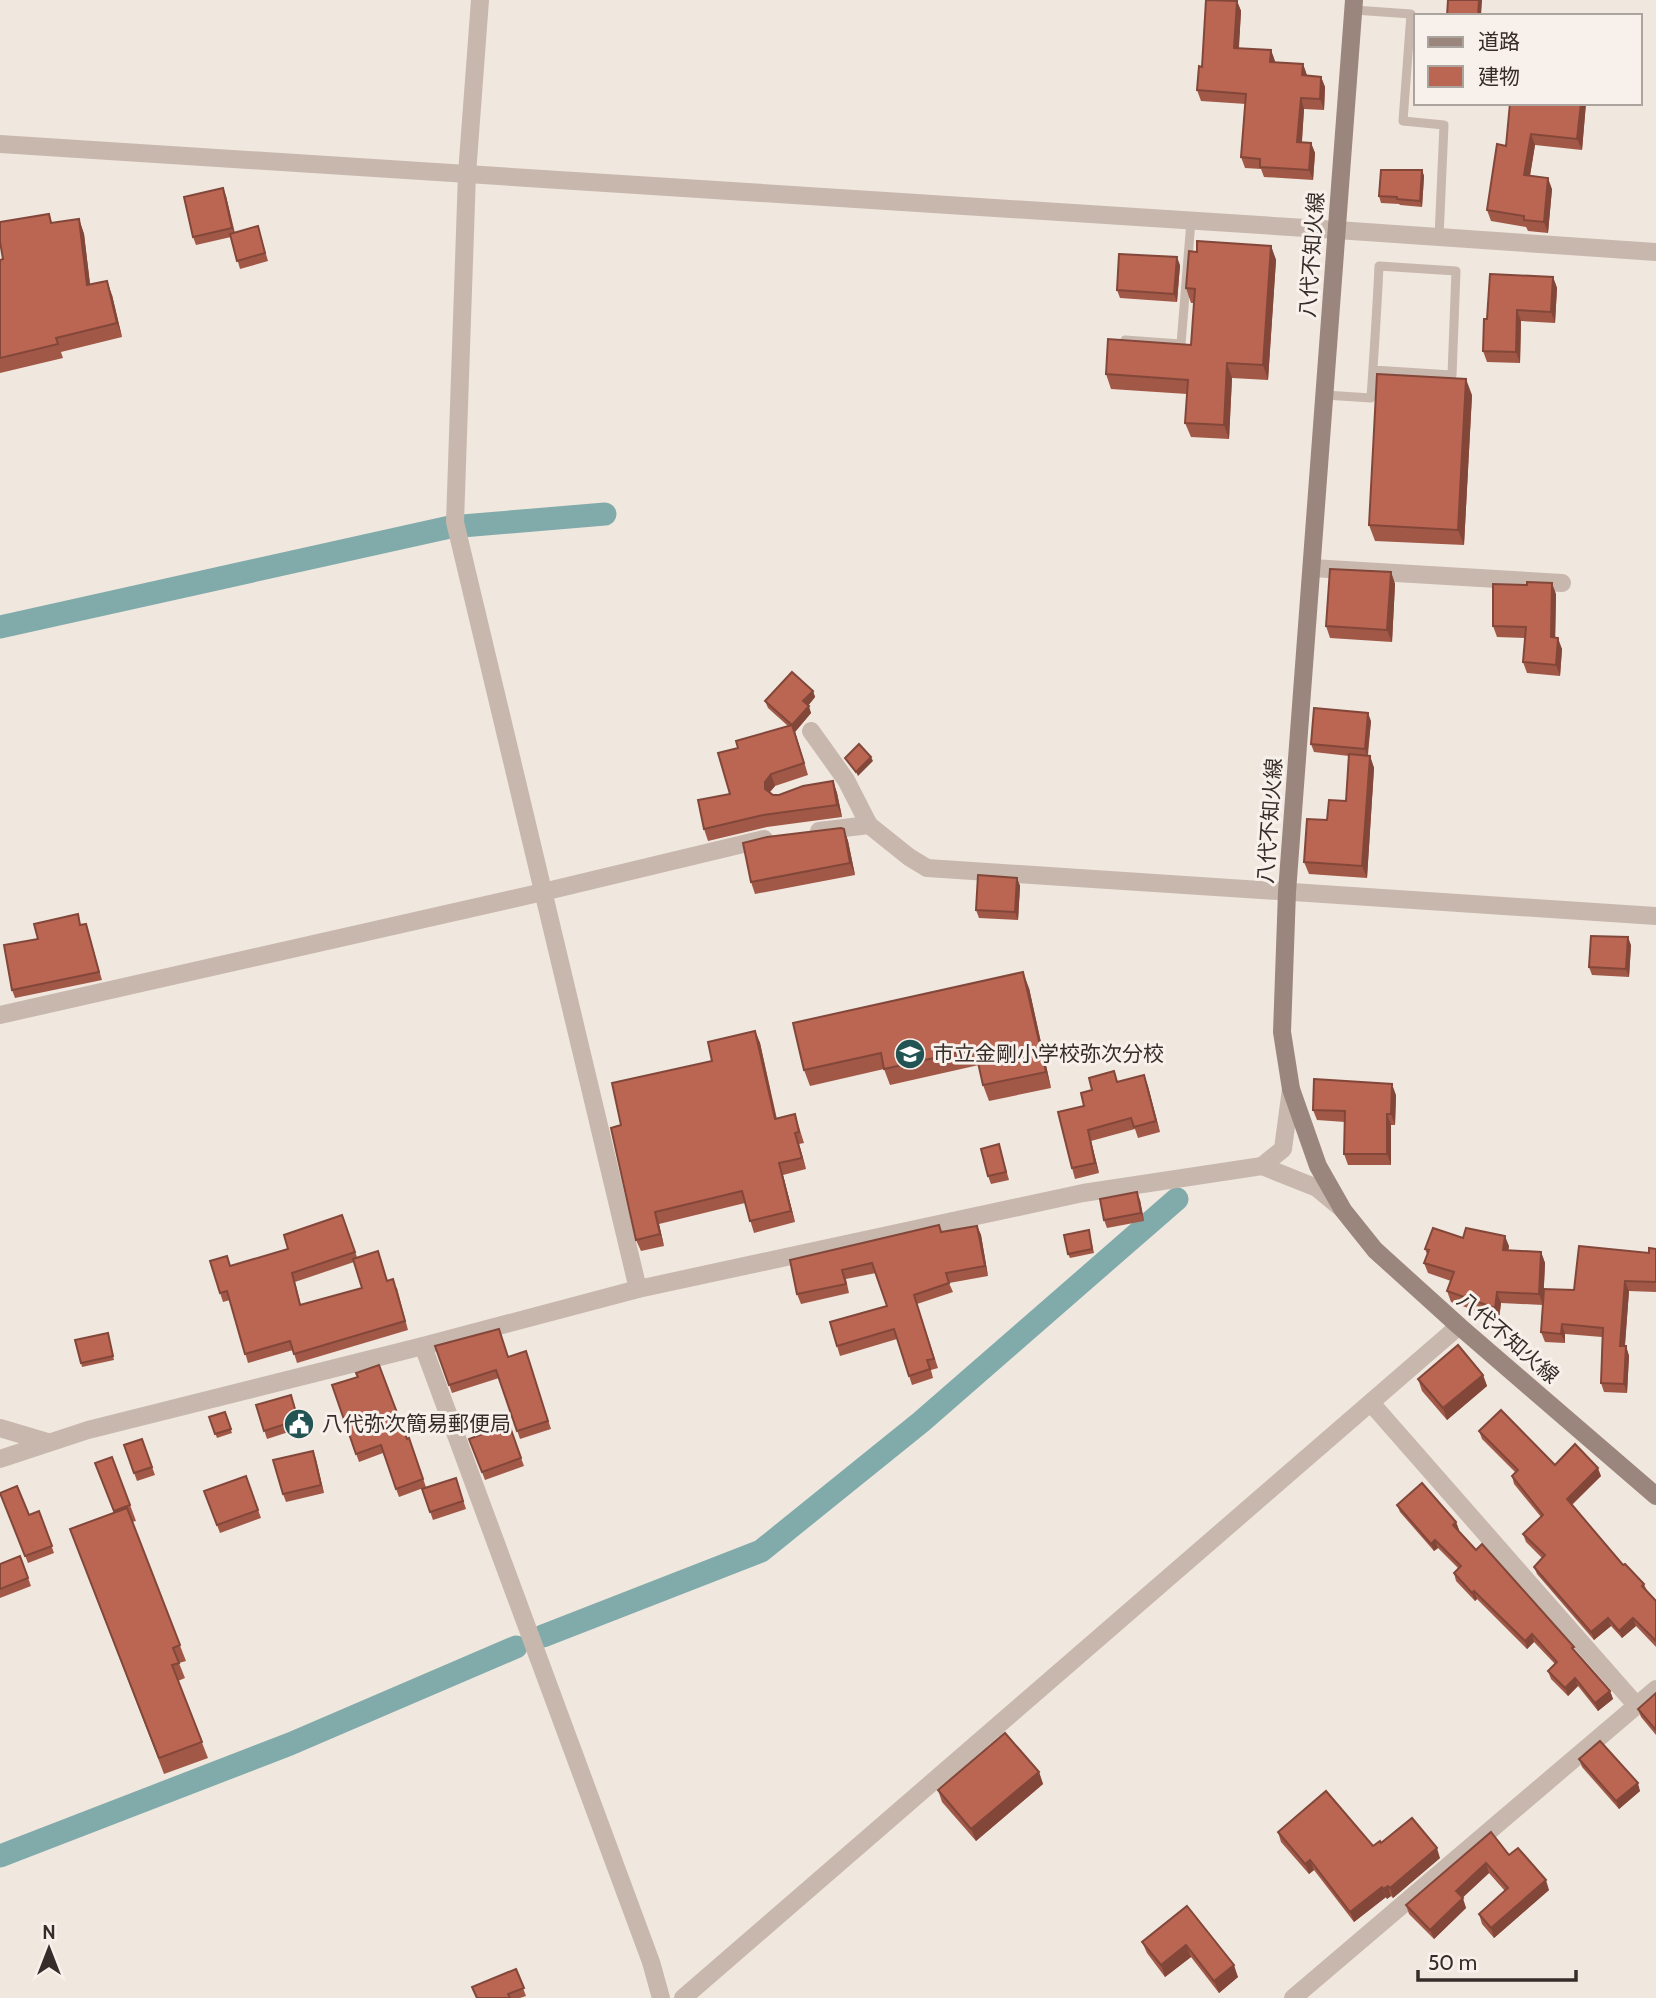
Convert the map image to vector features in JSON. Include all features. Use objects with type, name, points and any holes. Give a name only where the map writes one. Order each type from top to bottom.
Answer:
[{"type":"main road","name":"八代不知火線","points":[[1354,5],[1287,892],[1282,1032],[1291,1089],[1318,1166],[1343,1210],[1375,1250],[1656,1496]]},
{"type":"street","points":[[480,0],[467,174],[454,522],[638,1289]]},
{"type":"street","points":[[0,144],[1656,252]]},
{"type":"street","points":[[1312,568],[1562,583]]},
{"type":"street","points":[[811,731],[846,780],[869,825],[909,857],[927,867],[1656,916]]},
{"type":"street","points":[[825,783],[846,780]]},
{"type":"street","points":[[802,833],[869,825]]},
{"type":"street","points":[[0,1015],[780,836]]},
{"type":"street","points":[[1262,1166],[1283,1149],[1291,1089]]},
{"type":"street","points":[[0,1459],[47,1441],[638,1289],[1083,1193],[1262,1166],[1317,1188],[1343,1210]]},
{"type":"street","points":[[683,1998],[1459,1326]]},
{"type":"street","points":[[423,1346],[651,1962],[660,1998]]},
{"type":"street","points":[[1371,1403],[1637,1706]]},
{"type":"street","points":[[0,1428],[47,1441]]},
{"type":"street","points":[[1293,1998],[1656,1689]]},
{"type":"lane","points":[[1354,5],[1412,13],[1403,121],[1444,125],[1438,237]]},
{"type":"lane","points":[[1125,340],[1181,344],[1191,221]]},
{"type":"lane","points":[[1325,395],[1371,398],[1379,266],[1456,271],[1452,375],[1373,370]]},
{"type":"building","points":[[1206,0],[1237,1],[1234,48],[1271,50],[1270,62],[1303,64],[1302,75],[1321,77],[1320,99],[1301,98],[1297,142],[1311,143],[1309,170],[1260,167],[1260,159],[1241,157],[1246,94],[1197,90],[1199,66],[1202,67]]},
{"type":"building","points":[[1448,0],[1479,0],[1478,14],[1447,14]]},
{"type":"building","points":[[1510,105],[1581,105],[1577,139],[1531,134],[1524,175],[1548,178],[1544,222],[1524,220],[1524,216],[1487,210],[1497,144],[1506,146]]},
{"type":"building","points":[[1381,170],[1422,170],[1420,201],[1379,196]]},
{"type":"building","points":[[223,188],[232,228],[193,237],[184,197]]},
{"type":"building","points":[[49,214],[51,223],[79,219],[87,285],[107,281],[117,323],[56,338],[58,344],[0,358],[0,260],[3,259],[0,222]]},
{"type":"building","points":[[258,226],[265,253],[237,261],[230,234]]},
{"type":"building","points":[[1197,241],[1271,246],[1263,365],[1227,363],[1224,425],[1185,423],[1188,380],[1106,374],[1108,339],[1191,345],[1195,289],[1186,288],[1189,251],[1197,252]]},
{"type":"building","points":[[1119,254],[1177,257],[1174,294],[1117,290]]},
{"type":"building","points":[[1490,274],[1553,277],[1551,312],[1517,310],[1516,352],[1483,351]]},
{"type":"building","points":[[1377,374],[1466,379],[1458,530],[1369,525]]},
{"type":"building","points":[[1330,569],[1391,572],[1387,630],[1326,626]]},
{"type":"building","points":[[1527,582],[1552,583],[1551,637],[1558,638],[1556,665],[1523,662],[1526,627],[1493,626],[1493,584],[1527,585]]},
{"type":"building","points":[[792,672],[813,691],[803,701],[809,706],[792,725],[765,701]]},
{"type":"building","points":[[1314,708],[1368,713],[1365,749],[1311,744]]},
{"type":"building","points":[[792,725],[804,763],[771,774],[765,782],[765,789],[773,795],[779,795],[803,786],[833,781],[837,805],[763,815],[704,829],[698,800],[730,794],[718,753],[738,748],[736,741]]},
{"type":"building","points":[[859,744],[871,757],[856,772],[845,758]]},
{"type":"building","points":[[1349,754],[1370,756],[1362,866],[1304,862],[1307,819],[1327,820],[1329,800],[1346,801]]},
{"type":"building","points":[[844,829],[850,863],[751,882],[743,843],[767,837]]},
{"type":"building","points":[[978,875],[1017,878],[1015,912],[976,910]]},
{"type":"building","points":[[78,914],[80,925],[86,924],[99,972],[12,990],[4,945],[38,939],[34,924]]},
{"type":"building","points":[[1591,936],[1628,937],[1626,969],[1589,967]]},
{"type":"building","points":[[1023,972],[1046,1072],[983,1085],[975,1049],[884,1069],[881,1053],[804,1070],[793,1023]]},
{"type":"building","points":[[755,1031],[775,1119],[795,1114],[799,1132],[795,1133],[802,1158],[779,1163],[791,1211],[750,1221],[742,1191],[655,1212],[660,1234],[636,1240],[611,1128],[621,1125],[612,1083],[712,1061],[708,1042]]},
{"type":"building","points":[[1114,1071],[1117,1082],[1144,1075],[1156,1121],[1134,1127],[1131,1118],[1088,1130],[1095,1163],[1072,1168],[1058,1112],[1084,1106],[1081,1093],[1092,1090],[1089,1078]]},
{"type":"building","points":[[1314,1079],[1392,1084],[1391,1114],[1387,1114],[1387,1154],[1344,1154],[1345,1111],[1313,1110]]},
{"type":"building","points":[[999,1144],[1006,1172],[988,1176],[981,1149]]},
{"type":"building","points":[[1137,1192],[1141,1213],[1104,1220],[1100,1199]]},
{"type":"building","points":[[342,1215],[355,1252],[292,1273],[300,1305],[362,1288],[353,1259],[378,1251],[387,1281],[393,1279],[405,1321],[294,1354],[290,1341],[245,1354],[227,1291],[220,1293],[210,1261],[227,1256],[230,1266],[288,1249],[284,1235]]},
{"type":"building","points":[[939,1225],[941,1232],[977,1226],[985,1266],[946,1273],[949,1283],[914,1295],[934,1359],[927,1360],[930,1369],[909,1376],[894,1329],[837,1346],[830,1322],[887,1306],[872,1263],[842,1270],[846,1284],[797,1294],[790,1260]]},
{"type":"building","points":[[1433,1228],[1463,1238],[1466,1228],[1505,1236],[1503,1250],[1541,1252],[1539,1294],[1497,1292],[1495,1308],[1447,1291],[1454,1272],[1424,1263],[1429,1250],[1425,1249]]},
{"type":"building","points":[[1089,1230],[1092,1249],[1068,1254],[1064,1235]]},
{"type":"building","points":[[1579,1246],[1649,1253],[1649,1248],[1656,1249],[1656,1282],[1625,1281],[1620,1346],[1626,1346],[1624,1384],[1601,1383],[1603,1328],[1562,1324],[1561,1334],[1541,1332],[1544,1289],[1574,1290]]},
{"type":"building","points":[[499,1329],[508,1357],[526,1351],[548,1421],[517,1431],[496,1370],[449,1385],[435,1346]]},
{"type":"building","points":[[108,1333],[113,1356],[81,1363],[75,1340]]},
{"type":"building","points":[[1458,1345],[1483,1375],[1443,1408],[1418,1379]]},
{"type":"building","points":[[379,1365],[423,1479],[396,1489],[381,1445],[356,1454],[332,1385],[358,1377],[356,1373]]},
{"type":"building","points":[[291,1395],[298,1420],[264,1431],[256,1405]]},
{"type":"building","points":[[1501,1410],[1555,1465],[1575,1444],[1598,1468],[1567,1499],[1623,1565],[1644,1584],[1642,1586],[1656,1601],[1656,1641],[1633,1618],[1619,1631],[1608,1618],[1591,1632],[1534,1567],[1545,1555],[1523,1534],[1543,1515],[1512,1476],[1518,1470],[1479,1431]]},
{"type":"building","points":[[225,1412],[231,1429],[215,1434],[209,1417]]},
{"type":"building","points":[[509,1424],[521,1458],[482,1472],[469,1439]]},
{"type":"building","points":[[142,1439],[152,1467],[134,1473],[124,1445]]},
{"type":"building","points":[[313,1451],[321,1485],[283,1494],[273,1460]]},
{"type":"building","points":[[112,1457],[130,1505],[114,1511],[95,1463]]},
{"type":"building","points":[[246,1476],[258,1510],[217,1525],[204,1491]]},
{"type":"building","points":[[456,1478],[463,1501],[430,1512],[422,1489]]},
{"type":"building","points":[[1422,1483],[1456,1522],[1453,1525],[1476,1550],[1482,1544],[1610,1691],[1595,1703],[1575,1678],[1565,1688],[1548,1671],[1557,1662],[1532,1634],[1525,1641],[1474,1591],[1472,1593],[1454,1573],[1461,1566],[1435,1540],[1431,1544],[1397,1505]]},
{"type":"building","points":[[17,1486],[29,1515],[39,1511],[52,1546],[25,1556],[0,1493]]},
{"type":"building","points":[[127,1508],[180,1645],[173,1648],[179,1663],[172,1665],[202,1742],[159,1758],[70,1529]]},
{"type":"building","points":[[20,1556],[28,1578],[0,1589],[0,1564]]},
{"type":"building","points":[[1656,1693],[1656,1730],[1638,1709]]},
{"type":"building","points":[[1005,1733],[1039,1772],[971,1829],[938,1790]]},
{"type":"building","points":[[1600,1741],[1638,1783],[1616,1801],[1579,1759]]},
{"type":"building","points":[[1326,1791],[1373,1846],[1380,1841],[1381,1843],[1412,1818],[1437,1848],[1390,1888],[1382,1887],[1350,1912],[1310,1860],[1305,1864],[1278,1832]]},
{"type":"building","points":[[1491,1832],[1509,1855],[1518,1848],[1546,1880],[1491,1928],[1479,1914],[1508,1888],[1486,1863],[1456,1891],[1463,1898],[1430,1930],[1406,1905]]},
{"type":"building","points":[[1187,1906],[1234,1965],[1214,1981],[1186,1945],[1161,1965],[1142,1942]]},
{"type":"building","points":[[516,1969],[524,1988],[508,1994],[510,1998],[477,1998],[472,1987]]},
{"type":"waterway","points":[[0,627],[450,527],[605,514]]},
{"type":"waterway","points":[[543,1636],[761,1551],[921,1422],[1177,1199]]},
{"type":"waterway","points":[[0,1856],[290,1744],[516,1647]]},
{"type":"place","name":"市立金剛小学校弥次分校","points":[[910,1054]]},
{"type":"place","name":"八代弥次簡易郵便局","points":[[299,1424]]}]
